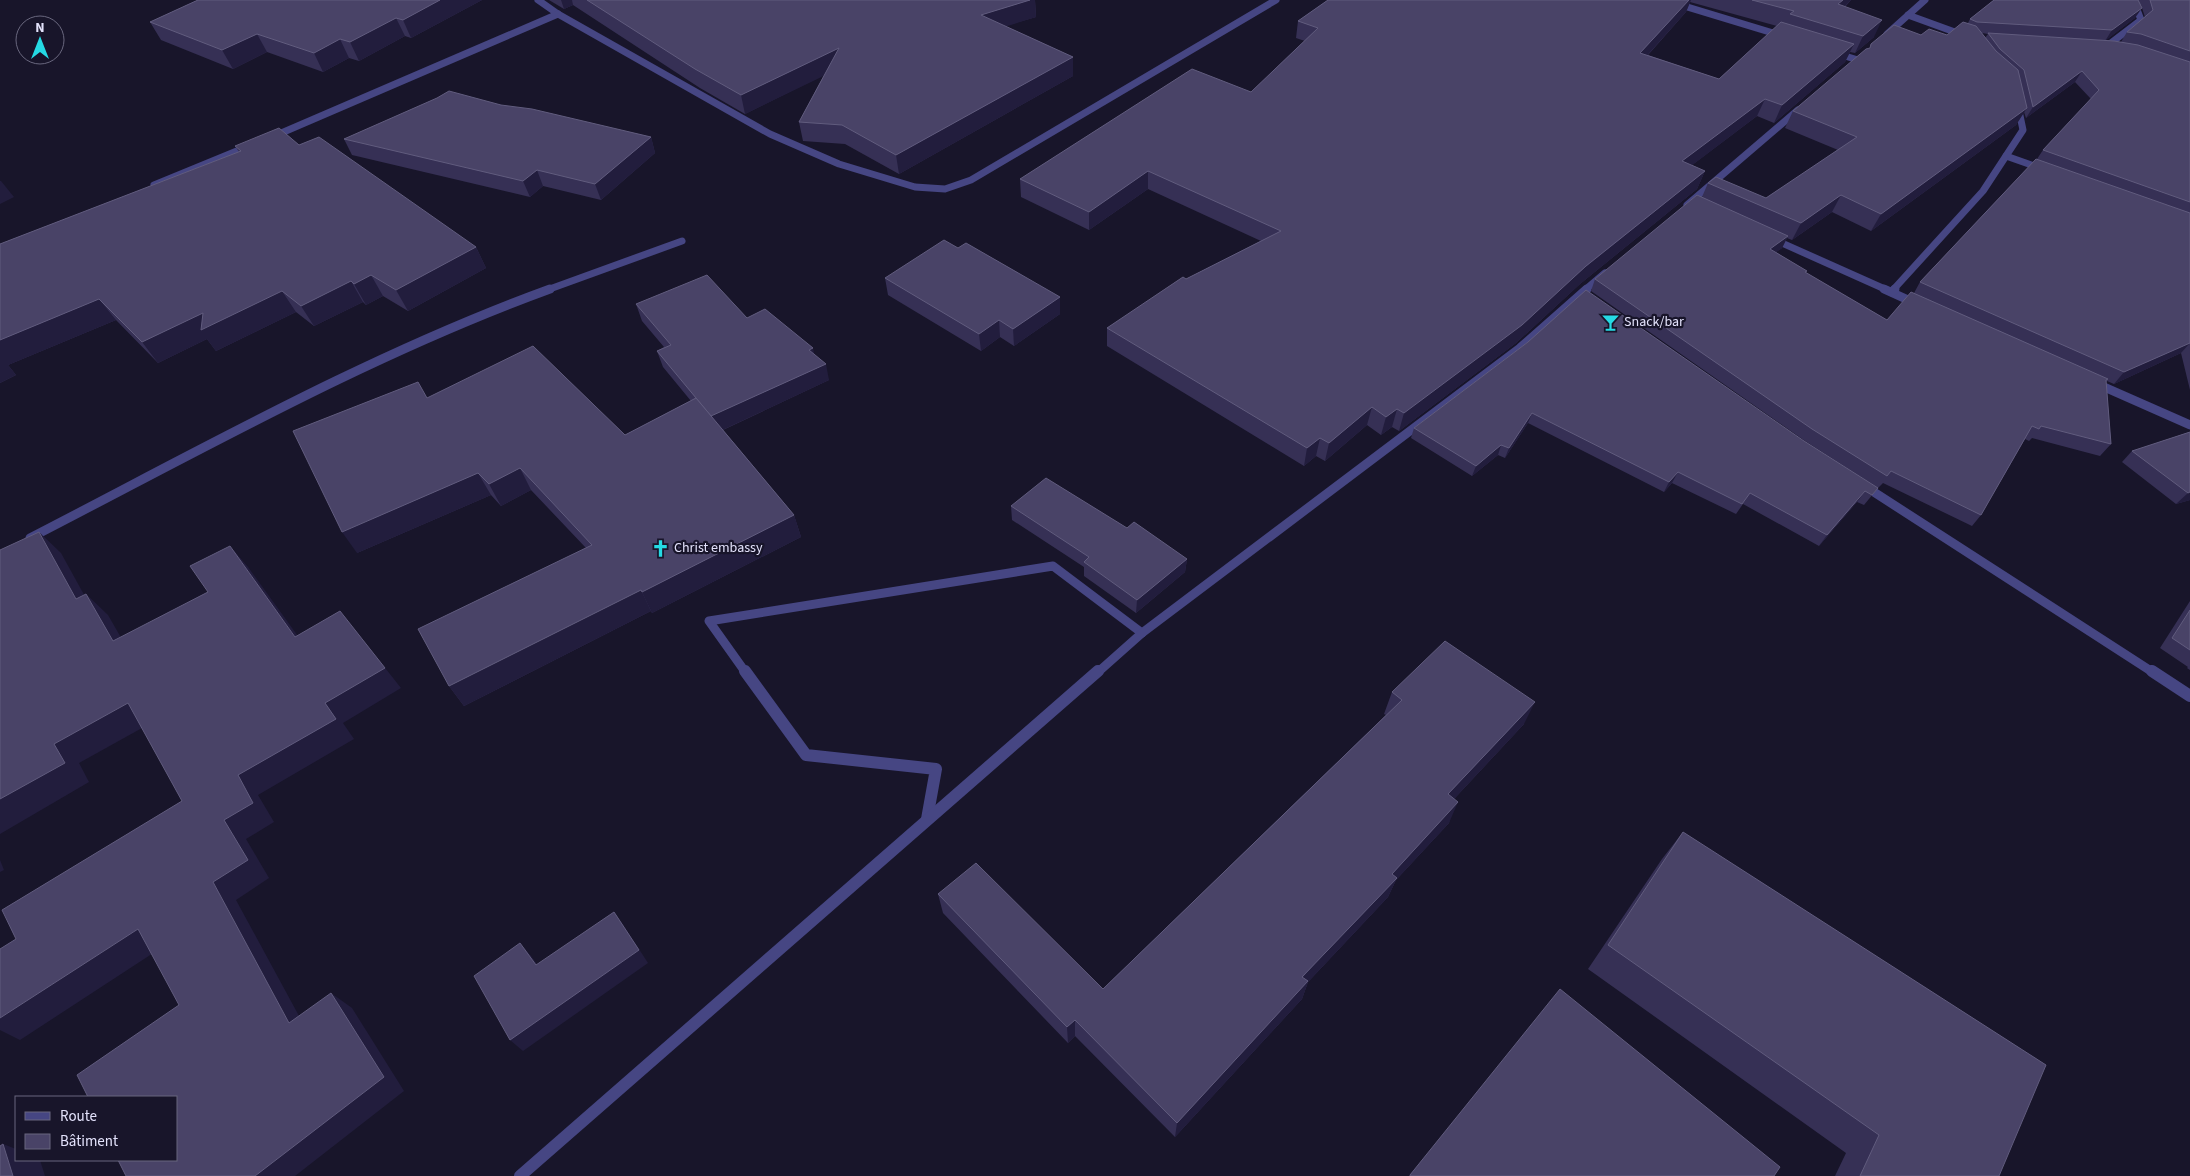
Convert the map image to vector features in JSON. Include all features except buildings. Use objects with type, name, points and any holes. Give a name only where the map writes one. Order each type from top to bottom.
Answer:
[{"type":"street","points":[[538,0],[558,14],[770,134],[840,164],[915,188],[945,189],[971,180],[1276,0]]},
{"type":"street","points":[[1664,0],[1793,40]]},
{"type":"street","points":[[1879,40],[1926,0]]},
{"type":"street","points":[[2107,46],[2141,20],[2136,7],[2123,0]]},
{"type":"street","points":[[262,140],[558,14]]},
{"type":"street","points":[[1908,15],[1970,38]]},
{"type":"street","points":[[2097,46],[2116,48]]},
{"type":"street","points":[[1830,51],[1857,60]]},
{"type":"street","points":[[1892,292],[1982,191],[2024,130],[2015,94]]},
{"type":"street","points":[[1676,214],[1696,203],[1805,105]]},
{"type":"street","points":[[146,189],[253,144]]},
{"type":"street","points":[[2006,156],[2052,173]]},
{"type":"street","points":[[1764,234],[1928,308]]},
{"type":"street","points":[[17,545],[330,383],[485,313],[682,241]]},
{"type":"street","points":[[520,1176],[1142,633],[1520,348],[1585,295],[1610,268]]},
{"type":"street","points":[[2090,381],[2190,425]]},
{"type":"street","points":[[1851,478],[2190,696]]},
{"type":"street","points":[[927,819],[936,769],[806,755],[709,622],[1053,566],[1142,633]]},
{"type":"place","name":"Snack/bar","points":[[1610,322]]},
{"type":"place","name":"Christ embassy","points":[[660,548]]}]
